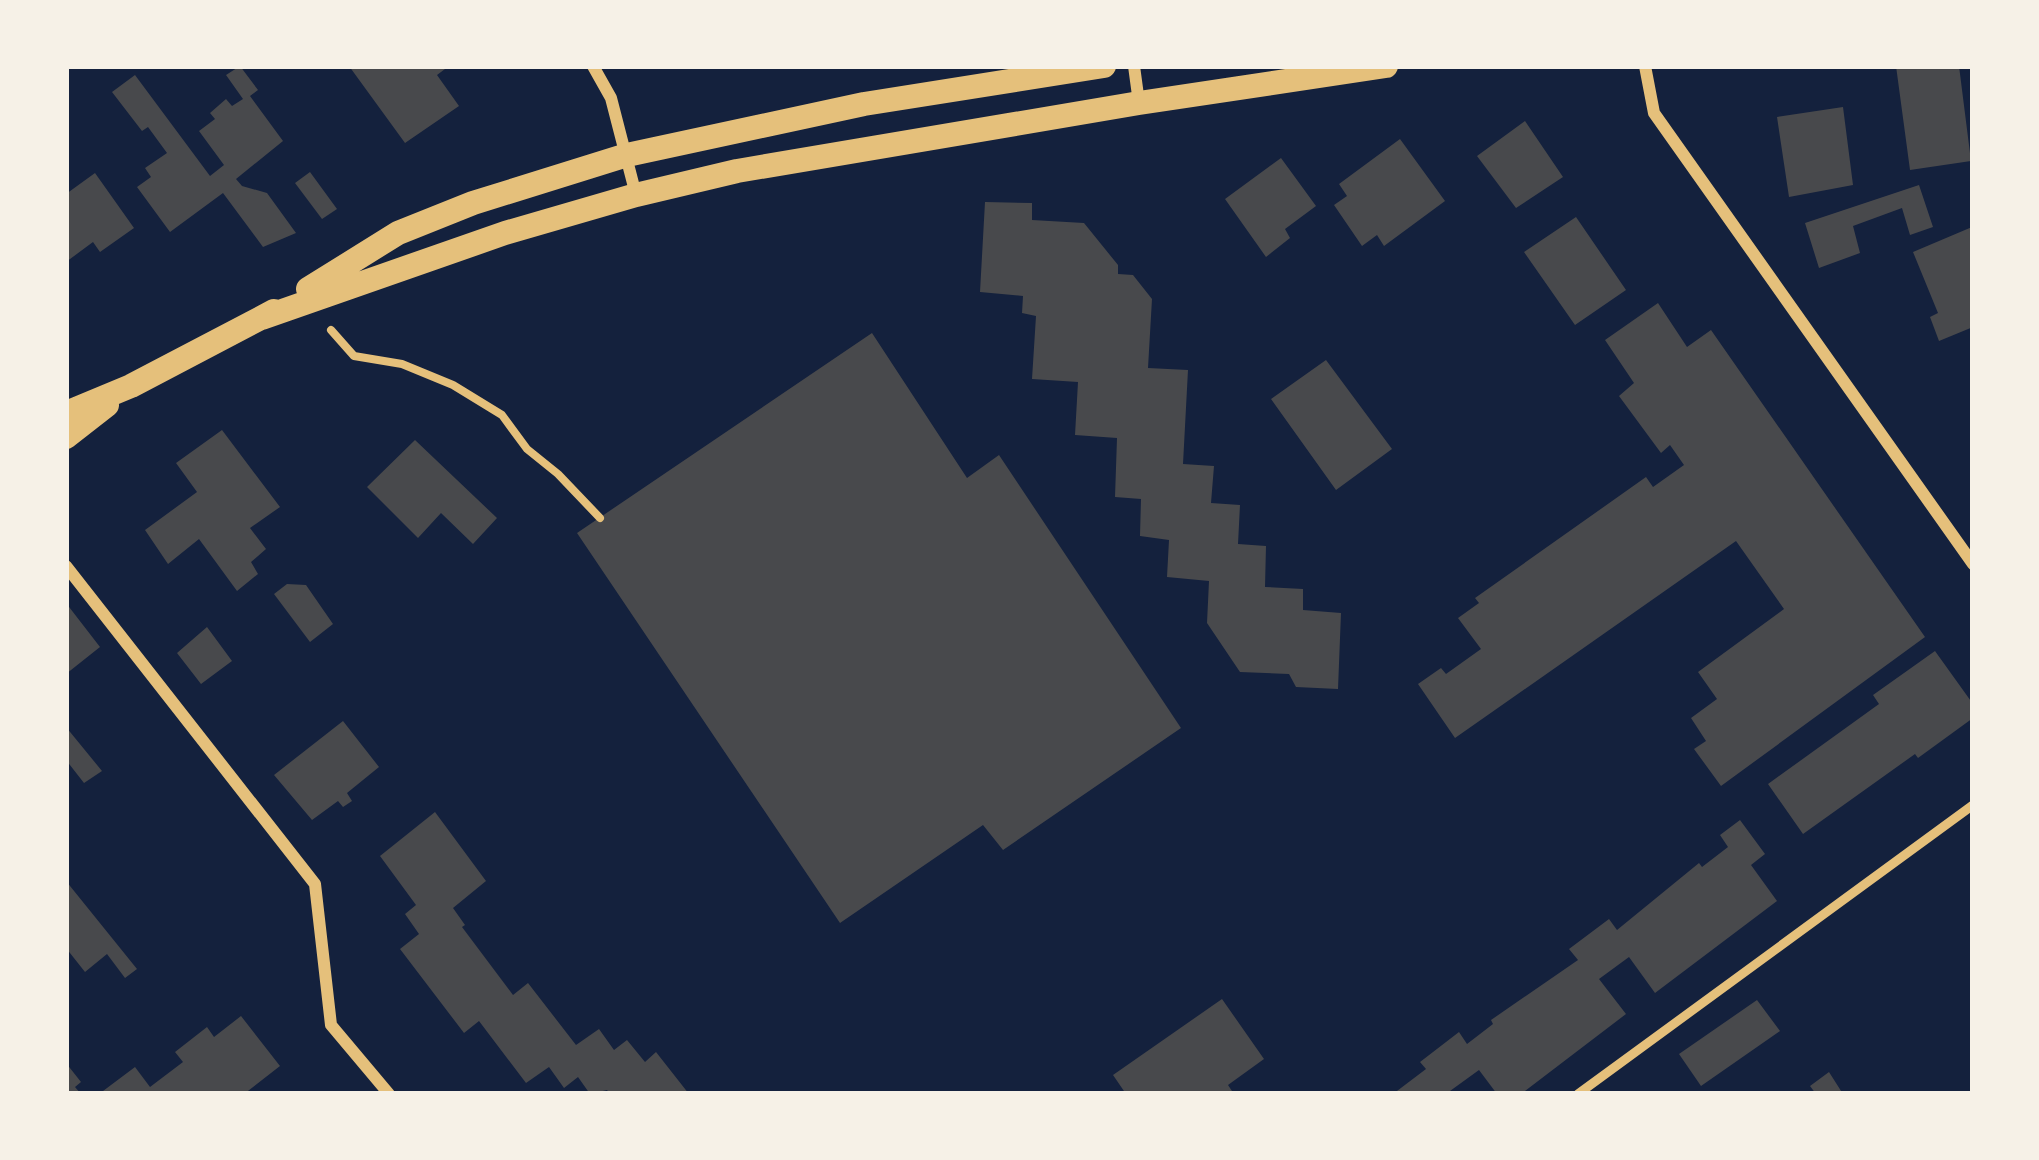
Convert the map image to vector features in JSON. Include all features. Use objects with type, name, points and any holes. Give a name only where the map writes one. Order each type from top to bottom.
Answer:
[{"type":"main road","points":[[66,413],[131,386],[262,318],[398,232],[473,202],[627,155],[864,104],[1104,66]]},
{"type":"main road","points":[[262,318],[486,239],[636,194],[833,153],[1386,66]]},
{"type":"main road","points":[[66,437],[131,386]]},
{"type":"street","points":[[593,66],[611,98],[636,194]]},
{"type":"street","points":[[1134,66],[1138,103]]},
{"type":"street","points":[[1645,66],[1654,112],[1973,564]]},
{"type":"street","points":[[66,566],[315,884],[331,1025],[389,1094]]},
{"type":"lane","points":[[1578,1094],[1973,805]]},
{"type":"path","points":[[307,301],[354,356],[419,371],[502,415],[527,449],[600,518]]},
{"type":"building","points":[[240,66],[258,90],[250,96],[283,141],[236,179],[242,186],[267,193],[296,233],[263,247],[223,193],[170,232],[137,187],[151,177],[145,168],[167,153],[148,127],[142,131],[112,92],[135,75],[210,176],[224,165],[199,131],[215,119],[210,113],[226,99],[232,106],[243,99],[226,75]]},
{"type":"building","points":[[349,66],[449,66],[437,75],[459,106],[405,143]]},
{"type":"building","points":[[1896,66],[1959,66],[1971,161],[1910,170]]},
{"type":"building","points":[[1843,107],[1853,185],[1789,197],[1777,117]]},
{"type":"building","points":[[1525,121],[1563,177],[1516,208],[1477,156]]},
{"type":"building","points":[[1400,139],[1445,201],[1384,246],[1377,235],[1362,246],[1334,205],[1347,196],[1339,184]]},
{"type":"building","points":[[1281,158],[1316,206],[1285,229],[1290,238],[1266,257],[1225,199]]},
{"type":"building","points":[[310,172],[337,209],[322,219],[295,183]]},
{"type":"building","points":[[95,173],[134,228],[100,252],[93,242],[66,262],[66,194]]},
{"type":"building","points":[[1919,185],[1933,227],[1910,235],[1902,208],[1853,226],[1860,253],[1819,268],[1805,223]]},
{"type":"building","points":[[985,202],[1032,203],[1032,220],[1084,223],[1118,265],[1118,274],[1133,275],[1152,299],[1148,368],[1188,370],[1183,464],[1214,466],[1211,503],[1240,505],[1238,544],[1266,546],[1265,587],[1303,589],[1303,610],[1341,613],[1338,689],[1296,687],[1289,674],[1240,672],[1207,623],[1209,581],[1167,577],[1169,540],[1140,536],[1141,499],[1115,497],[1117,438],[1075,435],[1078,382],[1032,379],[1036,316],[1022,313],[1023,296],[980,292]]},
{"type":"building","points":[[1576,217],[1626,290],[1575,325],[1524,252]]},
{"type":"building","points":[[1972,227],[1973,327],[1939,341],[1930,317],[1938,313],[1913,252]]},
{"type":"building","points":[[1658,303],[1687,347],[1711,330],[1925,637],[1721,786],[1694,749],[1706,741],[1691,718],[1717,699],[1698,672],[1784,609],[1736,541],[1455,738],[1418,684],[1441,668],[1446,674],[1481,649],[1458,618],[1479,603],[1475,598],[1646,477],[1653,487],[1684,465],[1670,445],[1661,453],[1619,396],[1634,383],[1605,340]]},
{"type":"building","points":[[872,333],[967,478],[999,455],[1181,728],[1003,850],[983,825],[840,923],[577,533]]},
{"type":"building","points":[[1326,360],[1392,449],[1336,490],[1271,399]]},
{"type":"building","points":[[222,430],[280,507],[250,528],[266,549],[251,562],[258,574],[237,591],[199,539],[168,564],[145,530],[197,492],[176,463]]},
{"type":"building","points":[[415,440],[497,518],[473,544],[441,513],[418,538],[367,487]]},
{"type":"building","points":[[287,584],[306,585],[333,624],[310,642],[274,594]]},
{"type":"building","points":[[66,603],[100,647],[66,674]]},
{"type":"building","points":[[207,627],[232,661],[201,684],[177,653]]},
{"type":"building","points":[[1935,651],[1973,704],[1973,718],[1803,834],[1768,784],[1879,704],[1873,695]]},
{"type":"building","points":[[343,721],[379,767],[347,793],[352,801],[343,807],[338,801],[312,820],[274,775]]},
{"type":"building","points":[[66,727],[102,771],[84,783],[66,760]]},
{"type":"building","points":[[435,812],[486,881],[453,908],[513,995],[528,983],[576,1045],[599,1029],[614,1050],[627,1040],[645,1062],[656,1052],[689,1094],[610,1094],[607,1090],[590,1094],[578,1077],[564,1088],[549,1067],[526,1083],[479,1021],[464,1033],[400,949],[419,934],[405,914],[416,905],[380,856]]},
{"type":"building","points":[[1740,820],[1765,854],[1751,865],[1777,901],[1655,993],[1629,957],[1599,979],[1626,1014],[1521,1094],[1497,1094],[1479,1070],[1450,1091],[1453,1094],[1393,1094],[1426,1069],[1420,1062],[1459,1032],[1467,1044],[1493,1024],[1491,1020],[1578,960],[1569,949],[1609,919],[1617,930],[1699,863],[1702,867],[1728,847],[1720,835]]},
{"type":"building","points":[[66,881],[137,969],[125,978],[107,954],[85,972],[66,948]]},
{"type":"building","points":[[1222,999],[1264,1059],[1228,1085],[1234,1094],[1126,1094],[1113,1075]]},
{"type":"building","points":[[1757,1000],[1780,1031],[1701,1086],[1679,1054]]},
{"type":"building","points":[[241,1016],[280,1066],[244,1094],[99,1094],[135,1067],[150,1087],[183,1062],[175,1052],[207,1027],[214,1037]]},
{"type":"building","points":[[66,1063],[81,1082],[75,1087],[81,1094],[66,1094]]},
{"type":"building","points":[[1829,1072],[1843,1094],[1816,1094],[1810,1086]]}]
